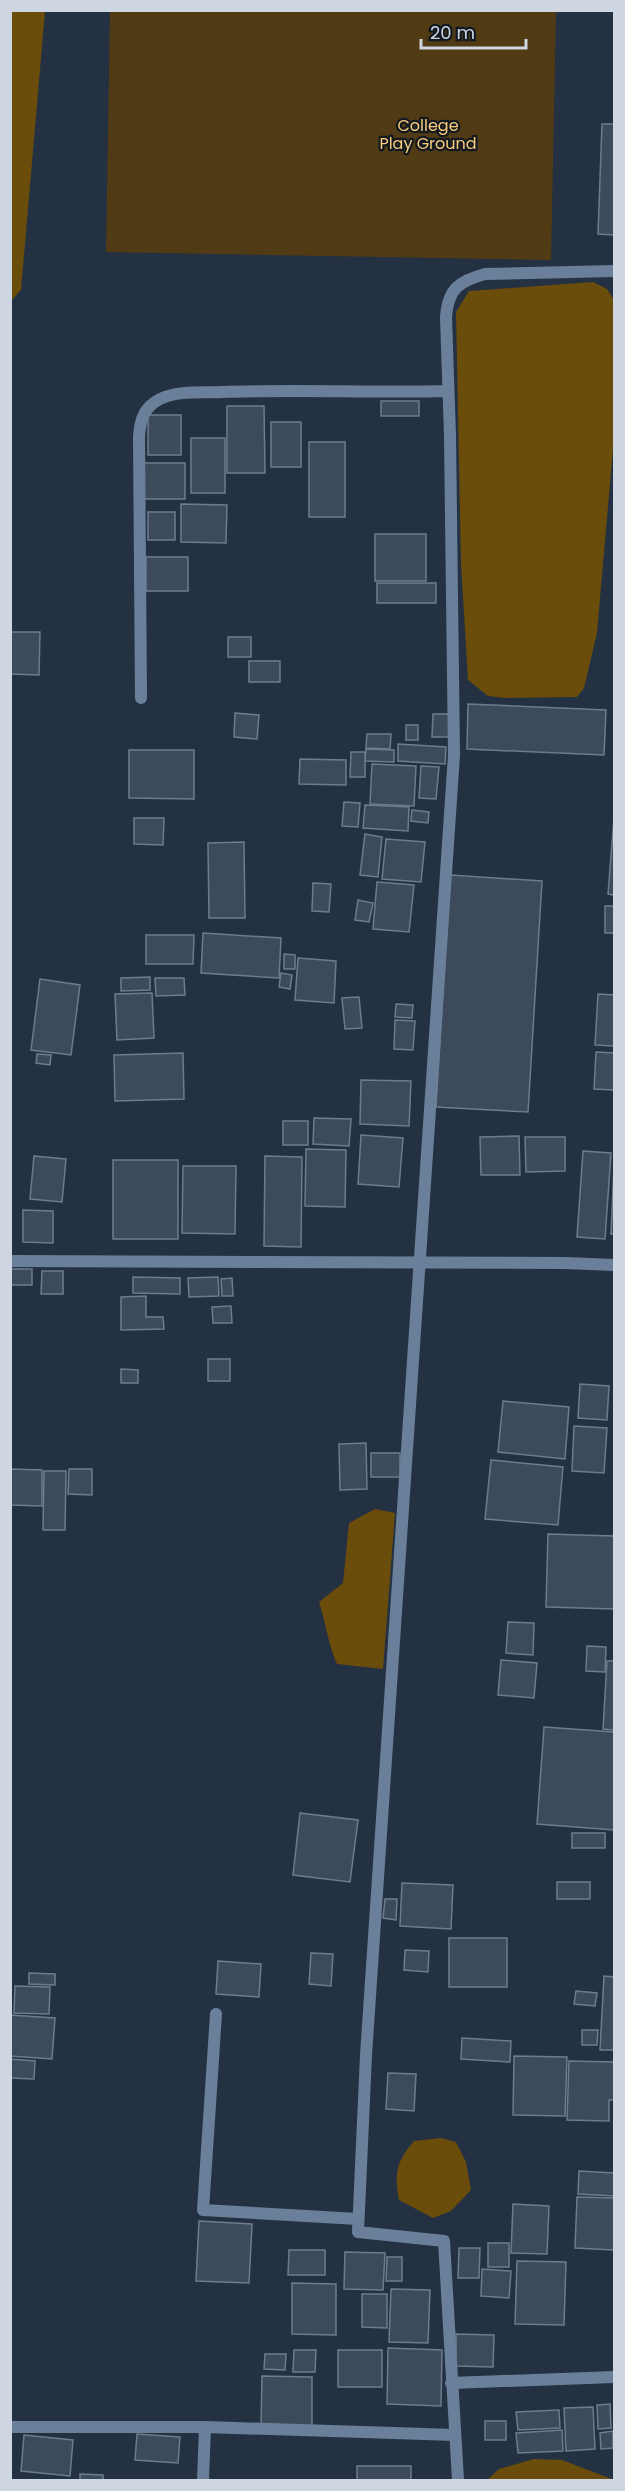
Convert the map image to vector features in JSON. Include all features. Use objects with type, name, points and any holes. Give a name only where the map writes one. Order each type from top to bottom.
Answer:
[{"type":"street","points":[[458,2481],[444,2241],[358,2232],[366,2055],[454,755],[447,298],[458,286],[471,278],[485,274],[615,271]]},
{"type":"street","points":[[141,698],[139,437],[140,422],[144,412],[158,399],[172,394],[258,391],[448,391]]},
{"type":"street","points":[[10,1261],[615,1265]]},
{"type":"street","points":[[216,2014],[203,2210],[358,2219]]},
{"type":"street","points":[[451,2383],[615,2377]]},
{"type":"street","points":[[10,2427],[205,2427],[455,2435]]},
{"type":"street","points":[[202,2481],[205,2427]]},
{"type":"green space","name":"College Play Ground","points":[[110,11],[556,11],[551,260],[106,252]]},
{"type":"shaded area","points":[[11,10],[45,11],[21,290],[11,301]]},
{"type":"shaded area","points":[[593,282],[607,289],[614,300],[614,437],[597,633],[584,688],[577,697],[488,696],[468,680],[461,564],[456,312],[469,291]]},
{"type":"shaded area","points":[[375,1509],[395,1513],[383,1669],[337,1664],[319,1602],[343,1583],[349,1523]]},
{"type":"shaded area","points":[[441,2138],[456,2142],[466,2162],[471,2190],[451,2211],[433,2218],[399,2200],[397,2175],[403,2155],[414,2141]]},
{"type":"shaded area","points":[[534,2459],[562,2460],[614,2480],[487,2480],[499,2469]]},
{"type":"building","points":[[602,124],[614,124],[614,235],[598,234]]},
{"type":"building","points":[[381,401],[419,401],[419,416],[381,416]]},
{"type":"building","points":[[227,406],[264,406],[265,473],[227,473]]},
{"type":"building","points":[[148,415],[181,415],[181,455],[148,455]]},
{"type":"building","points":[[271,422],[301,422],[301,467],[271,467]]},
{"type":"building","points":[[191,438],[225,438],[225,493],[191,493]]},
{"type":"building","points":[[309,442],[345,442],[345,517],[309,517]]},
{"type":"building","points":[[143,463],[185,463],[185,499],[143,499]]},
{"type":"building","points":[[181,504],[227,505],[226,543],[181,542]]},
{"type":"building","points":[[148,512],[175,512],[175,540],[148,540]]},
{"type":"building","points":[[375,534],[426,534],[426,581],[375,581]]},
{"type":"building","points":[[146,557],[188,557],[188,591],[146,591]]},
{"type":"building","points":[[377,583],[436,583],[436,603],[377,603]]},
{"type":"building","points":[[10,632],[40,632],[39,675],[10,674]]},
{"type":"building","points":[[228,637],[251,637],[251,657],[228,657]]},
{"type":"building","points":[[249,661],[280,661],[280,682],[249,682]]},
{"type":"building","points":[[468,704],[606,710],[604,755],[467,749]]},
{"type":"building","points":[[235,713],[259,715],[257,739],[234,737]]},
{"type":"building","points":[[433,714],[451,714],[449,737],[432,737]]},
{"type":"building","points":[[406,725],[418,725],[418,740],[406,740]]},
{"type":"building","points":[[367,734],[391,734],[390,749],[366,748]]},
{"type":"building","points":[[398,744],[446,747],[445,764],[398,761]]},
{"type":"building","points":[[366,749],[394,750],[394,762],[365,761]]},
{"type":"building","points":[[129,750],[194,750],[194,799],[129,798]]},
{"type":"building","points":[[351,752],[365,752],[365,777],[350,777]]},
{"type":"building","points":[[300,759],[346,760],[346,785],[299,784]]},
{"type":"building","points":[[372,764],[416,766],[414,806],[370,804]]},
{"type":"building","points":[[421,766],[439,767],[436,799],[419,798]]},
{"type":"building","points":[[344,802],[360,803],[358,827],[342,826]]},
{"type":"building","points":[[365,805],[409,807],[408,831],[363,828]]},
{"type":"building","points":[[412,810],[429,812],[428,823],[411,821]]},
{"type":"building","points":[[134,818],[164,818],[163,845],[134,844]]},
{"type":"building","points":[[614,818],[614,895],[608,894]]},
{"type":"building","points":[[365,834],[382,837],[378,877],[360,875]]},
{"type":"building","points":[[386,839],[425,842],[421,882],[382,879]]},
{"type":"building","points":[[244,842],[245,918],[209,918],[208,843]]},
{"type":"building","points":[[450,875],[542,881],[528,1112],[436,1107]]},
{"type":"building","points":[[377,882],[414,885],[409,932],[373,929]]},
{"type":"building","points":[[313,883],[331,884],[329,912],[312,911]]},
{"type":"building","points":[[358,900],[373,903],[369,922],[355,920]]},
{"type":"building","points":[[605,906],[614,906],[614,933],[605,933]]},
{"type":"building","points":[[203,933],[281,938],[279,978],[201,973]]},
{"type":"building","points":[[146,935],[194,935],[193,964],[146,964]]},
{"type":"building","points":[[284,954],[295,955],[295,969],[284,969]]},
{"type":"building","points":[[298,958],[336,961],[334,1003],[295,1000]]},
{"type":"building","points":[[281,973],[292,975],[290,989],[279,987]]},
{"type":"building","points":[[150,977],[150,990],[121,991],[121,978]]},
{"type":"building","points":[[155,978],[184,978],[185,995],[156,996]]},
{"type":"building","points":[[40,979],[80,985],[71,1055],[31,1050]]},
{"type":"building","points":[[152,993],[154,1038],[117,1040],[115,994]]},
{"type":"building","points":[[598,994],[614,995],[614,1046],[595,1045]]},
{"type":"building","points":[[359,997],[362,1028],[345,1029],[342,998]]},
{"type":"building","points":[[396,1004],[413,1005],[412,1018],[395,1017]]},
{"type":"building","points":[[395,1020],[415,1021],[413,1050],[394,1049]]},
{"type":"building","points":[[596,1052],[614,1053],[614,1090],[594,1089]]},
{"type":"building","points":[[183,1053],[184,1099],[115,1101],[114,1055]]},
{"type":"building","points":[[37,1054],[51,1055],[50,1065],[36,1063]]},
{"type":"building","points":[[361,1080],[411,1081],[409,1126],[360,1124]]},
{"type":"building","points":[[314,1118],[351,1119],[349,1146],[313,1144]]},
{"type":"building","points":[[283,1121],[308,1121],[308,1145],[283,1145]]},
{"type":"building","points":[[361,1135],[403,1138],[399,1187],[358,1184]]},
{"type":"building","points":[[519,1136],[520,1175],[481,1175],[480,1137]]},
{"type":"building","points":[[525,1137],[565,1137],[565,1171],[526,1172]]},
{"type":"building","points":[[306,1149],[346,1150],[345,1207],[305,1206]]},
{"type":"building","points":[[583,1151],[611,1153],[605,1239],[577,1237]]},
{"type":"building","points":[[34,1156],[66,1159],[62,1202],[30,1199]]},
{"type":"building","points":[[265,1156],[302,1157],[301,1247],[264,1246]]},
{"type":"building","points":[[113,1160],[178,1160],[178,1239],[113,1239]]},
{"type":"building","points":[[183,1166],[236,1166],[235,1234],[182,1233]]},
{"type":"building","points":[[614,1166],[614,1234],[611,1234]]},
{"type":"building","points":[[23,1210],[53,1211],[53,1243],[23,1242]]},
{"type":"building","points":[[10,1269],[32,1269],[32,1285],[10,1285]]},
{"type":"building","points":[[42,1271],[63,1271],[63,1294],[41,1294]]},
{"type":"building","points":[[133,1277],[180,1278],[180,1294],[133,1293]]},
{"type":"building","points":[[218,1277],[219,1296],[189,1297],[188,1278]]},
{"type":"building","points":[[232,1278],[233,1296],[222,1296],[221,1279]]},
{"type":"building","points":[[146,1296],[146,1317],[163,1317],[164,1329],[121,1330],[121,1297]]},
{"type":"building","points":[[231,1306],[232,1323],[213,1323],[212,1307]]},
{"type":"building","points":[[208,1359],[230,1359],[230,1381],[208,1381]]},
{"type":"building","points":[[121,1369],[138,1370],[138,1383],[121,1383]]},
{"type":"building","points":[[580,1384],[609,1386],[607,1420],[578,1418]]},
{"type":"building","points":[[503,1401],[569,1407],[565,1459],[498,1452]]},
{"type":"building","points":[[574,1426],[607,1428],[604,1473],[572,1471]]},
{"type":"building","points":[[366,1443],[367,1489],[340,1490],[339,1444]]},
{"type":"building","points":[[371,1453],[400,1453],[400,1477],[371,1477]]},
{"type":"building","points":[[491,1460],[563,1467],[558,1525],[485,1519]]},
{"type":"building","points":[[10,1469],[42,1470],[42,1506],[10,1505]]},
{"type":"building","points":[[69,1469],[92,1469],[92,1495],[68,1494]]},
{"type":"building","points":[[44,1471],[66,1471],[65,1530],[43,1530]]},
{"type":"building","points":[[548,1534],[614,1536],[614,1609],[546,1607]]},
{"type":"building","points":[[508,1622],[534,1623],[533,1655],[506,1653]]},
{"type":"building","points":[[587,1646],[606,1647],[605,1672],[586,1671]]},
{"type":"building","points":[[501,1660],[537,1663],[534,1698],[498,1695]]},
{"type":"building","points":[[607,1661],[614,1661],[614,1730],[603,1729]]},
{"type":"building","points":[[544,1727],[614,1732],[614,1830],[537,1824]]},
{"type":"building","points":[[300,1813],[358,1820],[350,1882],[293,1875]]},
{"type":"building","points":[[572,1833],[605,1833],[605,1848],[572,1848]]},
{"type":"building","points":[[557,1882],[590,1882],[590,1899],[557,1899]]},
{"type":"building","points":[[402,1883],[453,1885],[451,1929],[400,1926]]},
{"type":"building","points":[[385,1899],[397,1899],[396,1920],[383,1918]]},
{"type":"building","points":[[449,1938],[507,1938],[507,1987],[449,1987]]},
{"type":"building","points":[[405,1950],[429,1951],[428,1972],[404,1970]]},
{"type":"building","points":[[311,1953],[333,1954],[331,1986],[309,1984]]},
{"type":"building","points":[[218,1961],[261,1964],[259,1997],[216,1994]]},
{"type":"building","points":[[29,1973],[55,1974],[55,1985],[29,1984]]},
{"type":"building","points":[[604,1976],[614,1977],[614,2050],[600,2050]]},
{"type":"building","points":[[15,1986],[50,1987],[49,2014],[14,2013]]},
{"type":"building","points":[[576,1991],[597,1993],[595,2006],[574,2004]]},
{"type":"building","points":[[10,2015],[55,2018],[52,2059],[10,2056]]},
{"type":"building","points":[[582,2030],[598,2030],[597,2045],[582,2045]]},
{"type":"building","points":[[462,2038],[511,2041],[510,2062],[461,2059]]},
{"type":"building","points":[[514,2056],[567,2057],[565,2116],[513,2115]]},
{"type":"building","points":[[10,2059],[35,2061],[34,2079],[10,2078]]},
{"type":"building","points":[[569,2061],[614,2062],[614,2100],[609,2100],[609,2121],[567,2120]]},
{"type":"building","points":[[388,2073],[416,2074],[414,2111],[386,2109]]},
{"type":"building","points":[[579,2171],[614,2173],[614,2196],[578,2194]]},
{"type":"building","points":[[577,2197],[614,2198],[614,2250],[575,2248]]},
{"type":"building","points":[[513,2204],[549,2206],[547,2254],[511,2253]]},
{"type":"building","points":[[199,2221],[252,2224],[249,2283],[196,2281]]},
{"type":"building","points":[[488,2243],[509,2243],[509,2267],[488,2267]]},
{"type":"building","points":[[459,2248],[480,2248],[479,2278],[458,2278]]},
{"type":"building","points":[[289,2250],[325,2250],[325,2275],[288,2275]]},
{"type":"building","points":[[345,2252],[385,2253],[383,2290],[344,2289]]},
{"type":"building","points":[[387,2257],[402,2257],[402,2281],[386,2281]]},
{"type":"building","points":[[517,2261],[566,2262],[564,2325],[515,2324]]},
{"type":"building","points":[[482,2269],[511,2271],[509,2298],[481,2296]]},
{"type":"building","points":[[292,2283],[336,2284],[336,2335],[292,2334]]},
{"type":"building","points":[[391,2289],[430,2290],[428,2343],[389,2342]]},
{"type":"building","points":[[362,2294],[387,2294],[387,2328],[362,2327]]},
{"type":"building","points":[[456,2334],[494,2335],[493,2367],[456,2366]]},
{"type":"building","points":[[388,2348],[442,2350],[441,2406],[387,2404]]},
{"type":"building","points":[[294,2350],[316,2350],[315,2372],[293,2372]]},
{"type":"building","points":[[338,2350],[382,2350],[382,2387],[338,2387]]},
{"type":"building","points":[[265,2354],[286,2354],[285,2370],[264,2369]]},
{"type":"building","points":[[262,2376],[312,2377],[312,2427],[261,2426]]},
{"type":"building","points":[[610,2404],[611,2428],[598,2429],[597,2405]]},
{"type":"building","points":[[593,2407],[595,2449],[566,2451],[564,2408]]},
{"type":"building","points":[[559,2410],[560,2428],[518,2430],[516,2412]]},
{"type":"building","points":[[485,2421],[506,2421],[506,2440],[485,2440]]},
{"type":"building","points":[[562,2430],[563,2451],[518,2453],[516,2433]]},
{"type":"building","points":[[613,2431],[613,2448],[601,2449],[600,2433]]},
{"type":"building","points":[[137,2434],[180,2437],[178,2463],[135,2460]]},
{"type":"building","points":[[24,2435],[73,2440],[70,2476],[21,2471]]},
{"type":"building","points":[[357,2466],[411,2466],[411,2480],[357,2480]]},
{"type":"building","points":[[80,2474],[103,2475],[103,2480],[80,2480]]}]
